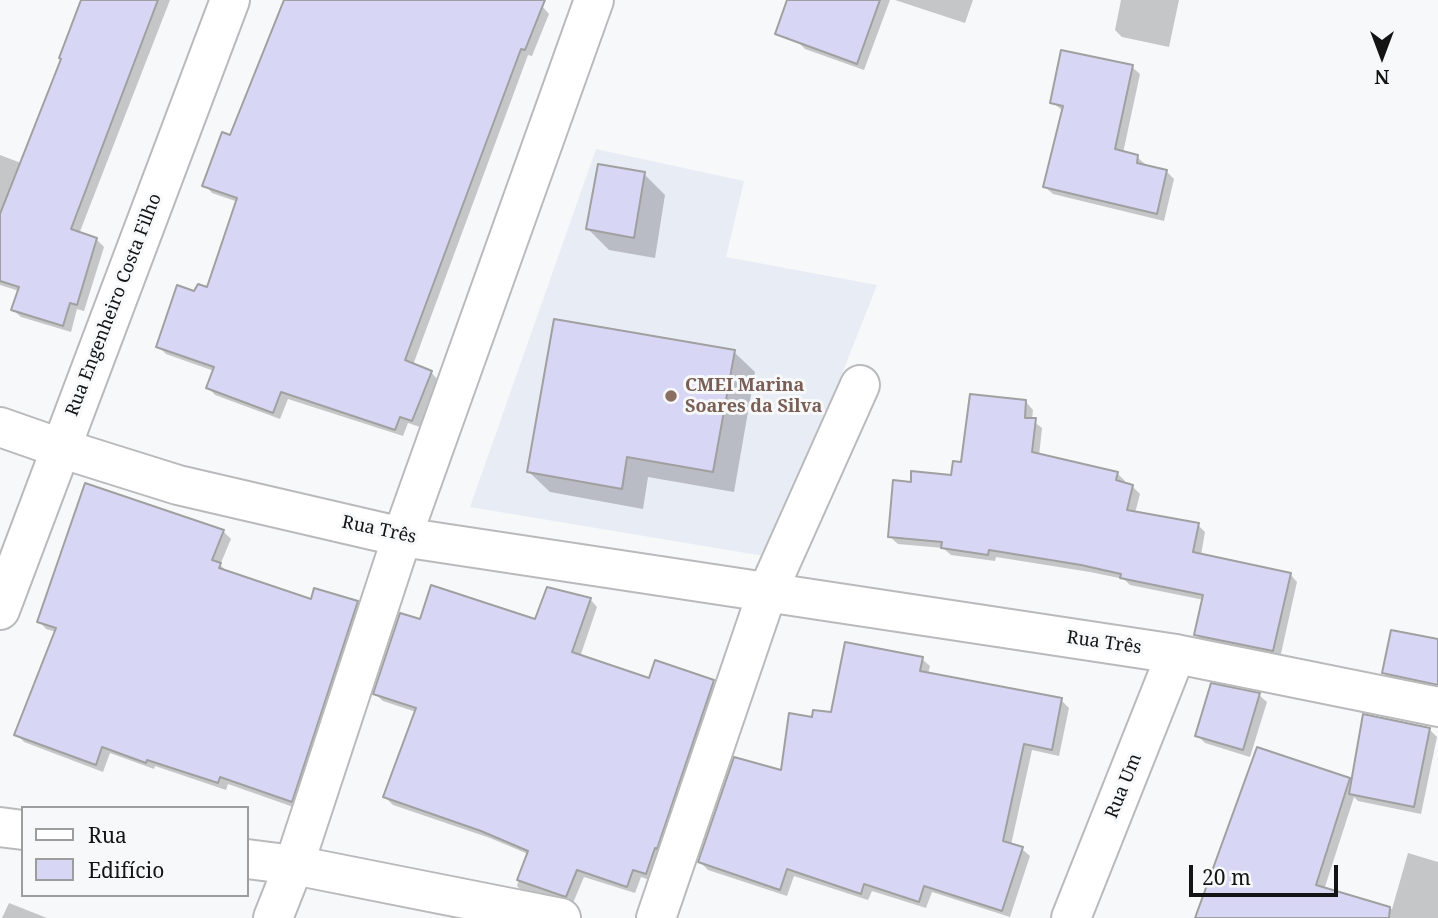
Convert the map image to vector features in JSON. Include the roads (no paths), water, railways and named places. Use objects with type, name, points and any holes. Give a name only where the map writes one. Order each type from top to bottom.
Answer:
[{"type":"street","name":"Rua Engenheiro Costa Filho","points":[[0,610],[230,0]]},
{"type":"street","points":[[273,918],[294,865],[402,537],[594,0]]},
{"type":"street","points":[[656,918],[767,593],[860,385]]},
{"type":"street","name":"Rua Três","points":[[0,427],[178,485],[402,537],[1176,654],[1438,707]]},
{"type":"street","name":"Rua Um","points":[[1071,918],[1176,654]]},
{"type":"street","points":[[0,827],[21,830]]},
{"type":"street","points":[[248,859],[294,865],[561,918]]},
{"type":"place","name":"CMEI Marina Soares da Silva","points":[[671,396]]}]
